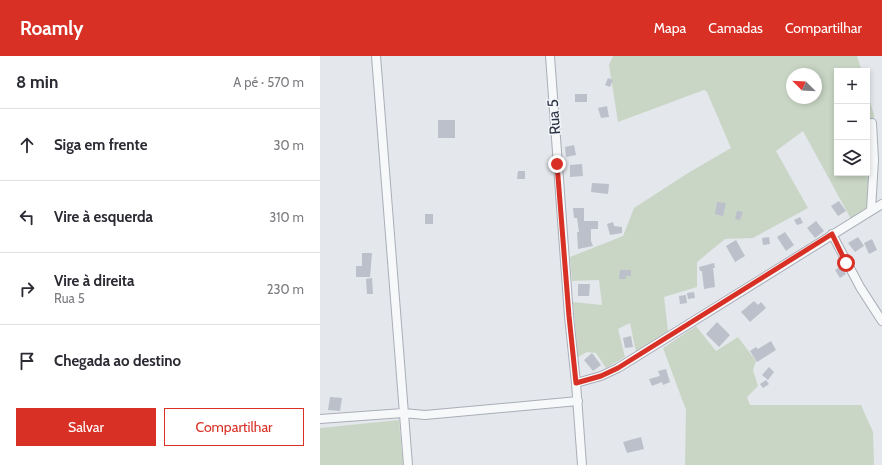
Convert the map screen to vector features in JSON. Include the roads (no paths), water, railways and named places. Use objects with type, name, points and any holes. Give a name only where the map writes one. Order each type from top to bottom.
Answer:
[{"type":"street","points":[[376,56],[408,465]]},
{"type":"street","name":"Rua 5","points":[[550,56],[582,465]]},
{"type":"street","points":[[871,210],[874,160],[872,124]]},
{"type":"street","points":[[576,383],[601,376],[618,368],[882,204]]},
{"type":"street","points":[[832,234],[860,288],[882,320]]},
{"type":"street","points":[[320,419],[403,413],[425,415],[578,401]]}]
